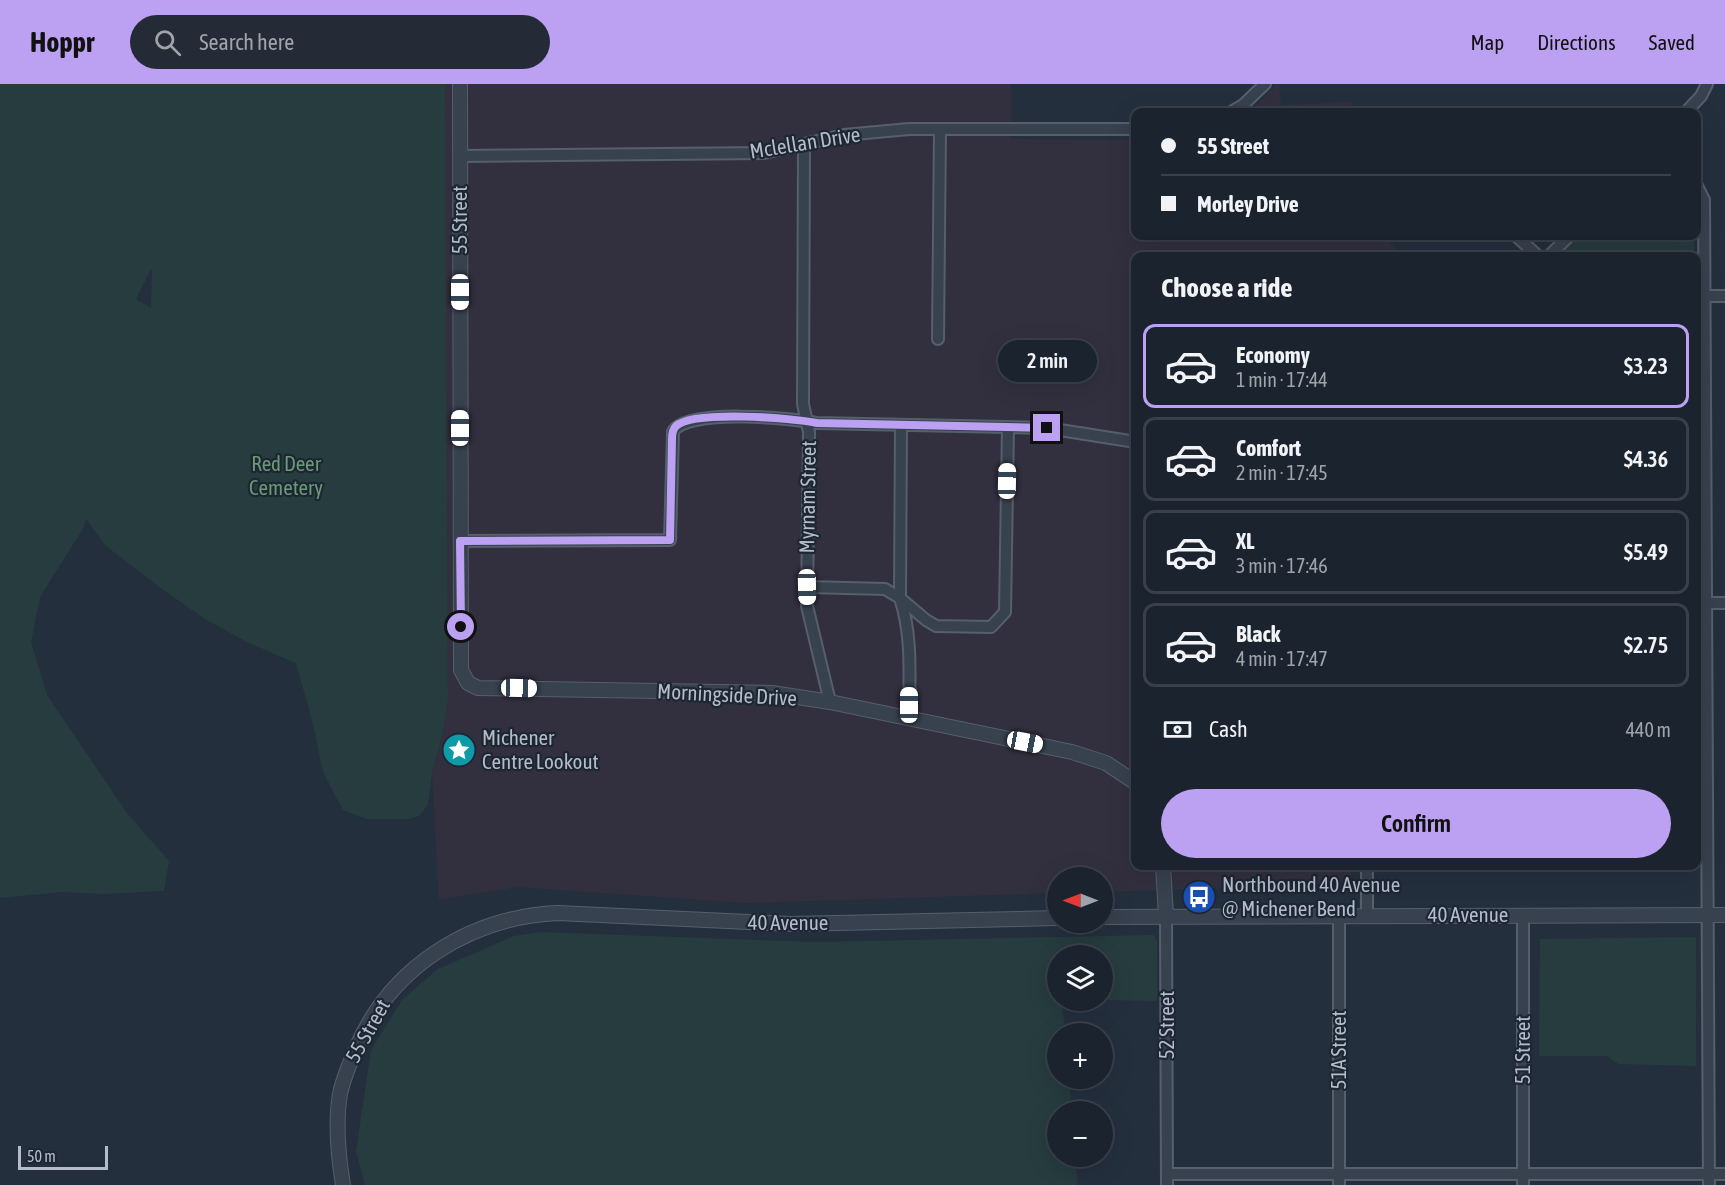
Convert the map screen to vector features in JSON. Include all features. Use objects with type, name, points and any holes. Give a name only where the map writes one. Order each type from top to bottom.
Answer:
[{"type":"street","name":"55 Street","points":[[460,84],[461,670],[465,679]]},
{"type":"street","points":[[1238,108],[1265,84]]},
{"type":"street","points":[[1690,108],[1701,96],[1707,84]]},
{"type":"street","name":"Mclellan Drive","points":[[460,156],[773,152],[850,135],[909,129],[1131,129]]},
{"type":"street","points":[[938,339],[939,129]]},
{"type":"street","name":"Myrnam Street","points":[[804,146],[803,404],[809,432],[808,610],[830,702]]},
{"type":"street","points":[[1701,194],[1704,200],[1701,603],[1708,915],[1709,1180]]},
{"type":"street","points":[[1520,240],[1534,252]]},
{"type":"street","points":[[1553,252],[1565,240]]},
{"type":"street","points":[[1704,296],[1725,296]]},
{"type":"street","points":[[460,541],[670,540],[672,439],[675,427],[704,417],[790,418],[817,423],[1008,427],[1085,432],[1131,442]]},
{"type":"street","points":[[901,425],[900,598],[905,612],[909,642],[909,719]]},
{"type":"street","points":[[807,587],[881,588],[890,591],[936,626],[991,627],[1005,612],[1008,427]]},
{"type":"street","points":[[1701,603],[1725,603]]},
{"type":"street","name":"Morningside Drive","points":[[465,679],[478,688],[772,693],[830,702],[1072,752],[1106,763],[1131,779]]},
{"type":"street","name":"52 Street","points":[[1164,870],[1167,1180]]},
{"type":"street","points":[[1367,870],[1367,915]]},
{"type":"street","name":"40 Avenue","points":[[519,917],[558,913],[791,924],[1047,918]]},
{"type":"street","name":"51A Street","points":[[1339,915],[1339,1179]]},
{"type":"street","name":"51 Street","points":[[1523,915],[1523,1179]]},
{"type":"street","name":"40 Avenue","points":[[1113,917],[1725,915]]},
{"type":"street","name":"55 Street","points":[[342,1185],[337,1129],[340,1094],[356,1047],[374,1013],[390,992],[431,955],[477,930],[519,917]]},
{"type":"street","points":[[1167,1180],[1709,1180],[1725,1174]]},
{"type":"shaded area","points":[[445,84],[1011,84],[1011,139],[1131,140],[1131,240],[1387,240],[1399,252],[1131,252],[1131,870],[1351,870],[1351,883],[1113,892],[1113,867],[1047,867],[1047,893],[747,903],[518,887],[439,899],[432,773],[442,737],[448,701]]},
{"type":"shaded area","points":[[1277,84],[1279,84],[1281,105],[1351,102],[1351,108],[1253,108]]},
{"type":"green space","name":"Red Deer Cemetery","points":[[0,84],[445,84],[448,701],[442,737],[432,773],[428,805],[419,816],[408,819],[367,819],[343,810],[323,772],[313,724],[296,663],[249,643],[208,621],[106,546],[86,519],[84,527],[40,597],[31,642],[47,695],[127,813],[169,861],[164,891],[103,894],[62,892],[0,898]],"holes":[[[152,270],[151,308],[136,299]]]},
{"type":"green space","points":[[1573,240],[1694,240],[1694,252],[1562,252]]},
{"type":"green space","points":[[542,932],[815,942],[1154,935],[1157,942],[1157,1001],[1113,1000],[1113,945],[1047,945],[1047,1011],[1063,1011],[1064,1023],[1047,1023],[1047,1089],[1070,1089],[1071,1101],[1047,1101],[1047,1167],[1076,1167],[1078,1185],[365,1185],[356,1151],[371,1050],[402,1000],[438,969],[514,936]]},
{"type":"green space","points":[[1696,937],[1696,1066],[1619,1064],[1606,1056],[1539,1056],[1540,939]]},
{"type":"place","name":"Michener Centre Lookout","points":[[459,750]]},
{"type":"place","name":"Northbound 40 Avenue @ Michener Bend","points":[[1199,897]]},
{"type":"route","points":[[461,627],[460,541],[670,540],[672,439],[675,427],[678,425],[704,417],[790,418],[817,423],[1047,428]]}]
